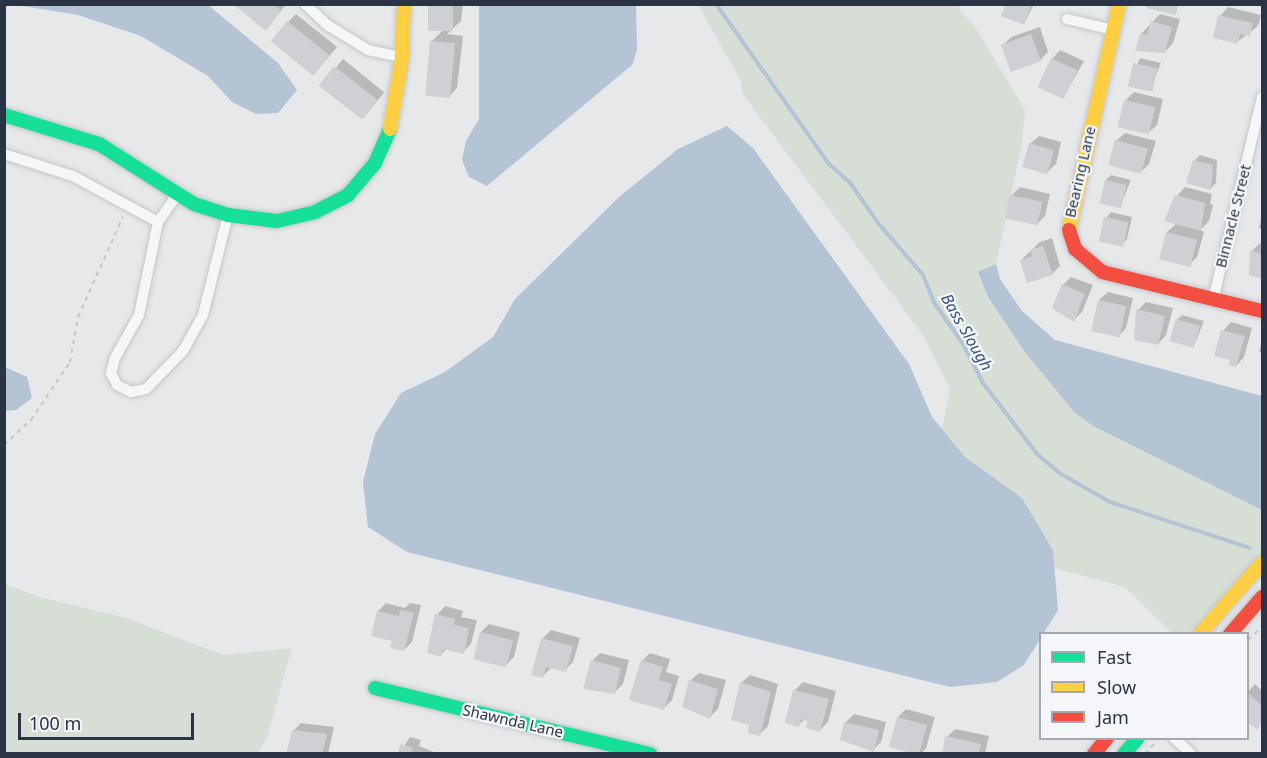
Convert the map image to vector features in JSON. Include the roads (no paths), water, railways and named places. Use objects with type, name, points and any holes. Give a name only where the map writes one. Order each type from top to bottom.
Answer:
[{"type":"street","points":[[305,4],[329,26],[368,50],[402,57]]},
{"type":"street","points":[[4,115],[99,144],[194,204],[228,215],[277,221],[315,212],[348,195],[375,163],[393,123],[402,57],[404,4]]},
{"type":"street","name":"Bearing Lane","points":[[1119,4],[1068,227],[1075,249],[1102,272],[1263,311]]},
{"type":"street","points":[[1066,19],[1113,30]]},
{"type":"street","name":"Binnacle Street","points":[[1213,300],[1263,97]]},
{"type":"street","points":[[4,154],[73,176],[158,222]]},
{"type":"street","points":[[178,193],[158,222],[139,315],[115,358],[111,373],[117,385],[131,392],[146,389],[188,342],[203,315],[228,215]]},
{"type":"street","points":[[1201,632],[1263,562]]},
{"type":"street","points":[[1231,632],[1263,597]]},
{"type":"street","name":"Shawnda Lane","points":[[375,688],[650,753]]},
{"type":"street","points":[[1094,753],[1105,740]]},
{"type":"street","points":[[1124,753],[1136,740]]},
{"type":"street","points":[[1176,740],[1191,753]]},
{"type":"water","points":[[17,5],[208,5],[278,63],[297,90],[278,113],[256,114],[232,102],[208,76],[141,36],[78,15]]},
{"type":"water","points":[[479,5],[636,5],[637,50],[632,65],[487,186],[469,177],[462,160],[466,141],[479,119]]},
{"type":"water","points":[[727,126],[753,148],[909,364],[932,417],[965,457],[1022,498],[1053,550],[1058,610],[1044,632],[1039,632],[1039,641],[1024,665],[997,682],[950,687],[407,552],[368,527],[363,482],[375,434],[401,393],[445,372],[493,337],[515,299],[618,198],[678,149]]},
{"type":"water","points":[[996,264],[1000,279],[1022,311],[1055,340],[1262,396],[1262,510],[1093,426],[1074,412],[1024,351],[988,297],[978,272]]},
{"type":"water","points":[[5,367],[27,377],[32,398],[16,410],[5,411]]},
{"type":"waterway","name":"Bass Slough","points":[[716,4],[829,164],[851,184],[878,223],[923,275],[935,304],[963,344],[983,383],[1037,454],[1061,474],[1110,502],[1250,548]]}]
